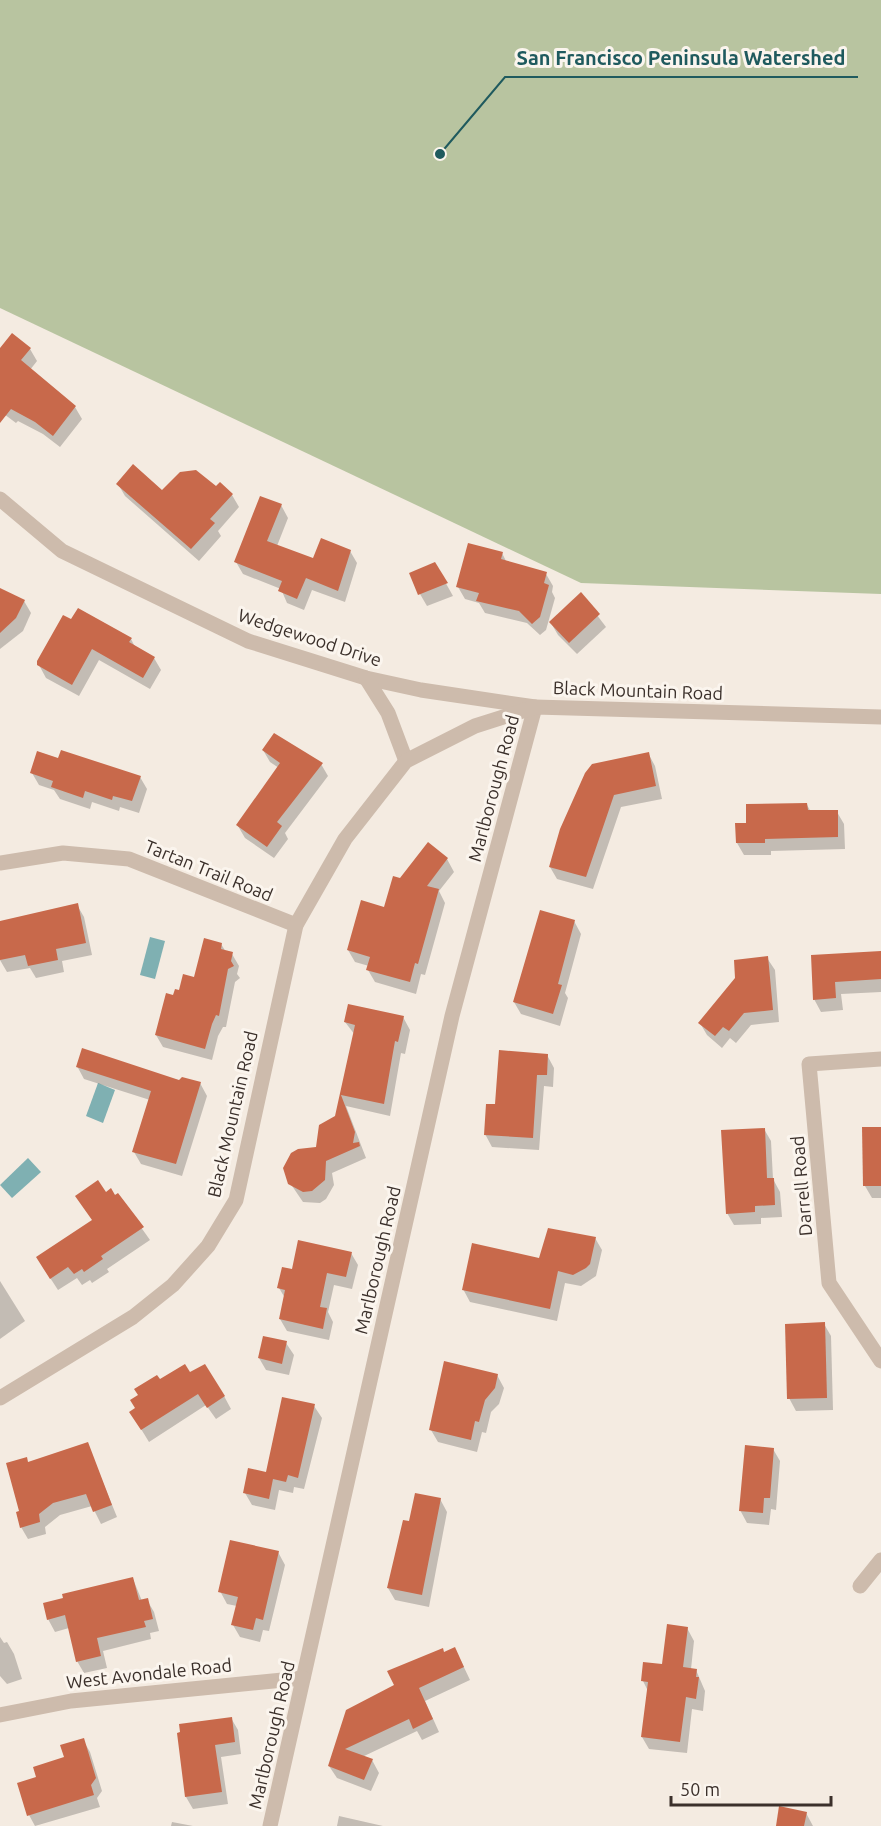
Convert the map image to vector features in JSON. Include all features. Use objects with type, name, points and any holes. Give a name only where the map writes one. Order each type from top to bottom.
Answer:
[{"type":"street","name":"Wedgewood Drive","points":[[0,499],[62,551],[248,641],[366,678],[421,690],[536,707]]},
{"type":"street","points":[[366,678],[388,713],[406,761]]},
{"type":"street","name":"Black Mountain Road","points":[[0,1398],[133,1317],[174,1285],[208,1246],[236,1200],[296,925],[345,839],[406,761],[475,726],[536,707],[881,717]]},
{"type":"street","name":"Marlborough Road","points":[[270,1826],[452,1016],[536,707]]},
{"type":"street","name":"Tartan Trail Road","points":[[0,863],[63,853],[129,859],[296,925]]},
{"type":"street","name":"Darrell Road","points":[[881,1059],[809,1064],[829,1283],[881,1360]]},
{"type":"street","points":[[861,1586],[881,1560]]},
{"type":"street","name":"West Avondale Road","points":[[0,1715],[71,1701],[303,1678]]},
{"type":"green space","points":[[0,0],[881,0],[881,594],[581,583],[0,308]]},
{"type":"water","points":[[150,937],[165,941],[155,979],[140,975]]},
{"type":"water","points":[[98,1083],[115,1090],[103,1123],[86,1116]]},
{"type":"water","points":[[28,1158],[41,1172],[12,1198],[0,1185]]},
{"type":"building","points":[[12,333],[31,348],[21,360],[76,406],[53,436],[35,422],[11,409],[0,423],[0,348]]},
{"type":"building","points":[[133,464],[162,490],[180,472],[196,470],[216,486],[220,482],[233,494],[210,519],[215,523],[191,549],[116,484]]},
{"type":"building","points":[[260,496],[282,504],[267,541],[313,558],[321,538],[351,550],[338,591],[306,578],[297,599],[278,591],[282,581],[234,562]]},
{"type":"building","points":[[468,543],[503,552],[501,559],[547,572],[544,583],[549,585],[540,617],[532,624],[519,611],[476,601],[479,593],[456,587]]},
{"type":"building","points":[[435,562],[448,583],[418,595],[409,573]]},
{"type":"building","points":[[0,588],[25,600],[16,618],[0,633]]},
{"type":"building","points":[[581,592],[600,614],[569,643],[549,622]]},
{"type":"building","points":[[78,608],[132,638],[129,642],[155,657],[143,678],[92,649],[72,685],[37,665],[37,661],[63,615],[71,619]]},
{"type":"building","points":[[274,733],[323,763],[277,822],[282,826],[267,847],[236,825],[280,763],[262,750]]},
{"type":"building","points":[[61,750],[141,776],[132,801],[113,796],[112,800],[85,791],[83,798],[51,787],[53,781],[30,773],[37,751],[58,758]]},
{"type":"building","points":[[649,752],[656,786],[614,795],[586,877],[549,867],[560,829],[585,773],[592,764]]},
{"type":"building","points":[[807,803],[808,810],[838,810],[838,837],[765,839],[765,843],[736,843],[735,823],[746,823],[746,804]]},
{"type":"building","points":[[428,842],[448,858],[427,886],[439,889],[418,964],[415,963],[410,982],[366,970],[370,957],[347,950],[361,900],[384,907],[393,876],[400,878]]},
{"type":"building","points":[[78,903],[86,943],[56,949],[58,960],[28,966],[25,955],[0,960],[0,921]]},
{"type":"building","points":[[540,910],[575,920],[558,984],[562,985],[553,1014],[513,1002]]},
{"type":"building","points":[[204,938],[222,943],[221,949],[233,952],[231,961],[234,966],[228,969],[219,1016],[216,1015],[212,1024],[205,1049],[155,1035],[166,993],[173,995],[175,989],[179,990],[183,974],[194,977]]},
{"type":"building","points":[[881,951],[881,979],[835,982],[836,998],[813,1000],[811,955]]},
{"type":"building","points":[[768,956],[773,1010],[744,1013],[729,1031],[723,1027],[715,1036],[698,1023],[735,978],[734,960]]},
{"type":"building","points":[[348,1004],[404,1016],[398,1042],[395,1041],[384,1104],[341,1095],[355,1132],[353,1143],[359,1142],[360,1146],[326,1161],[325,1180],[312,1191],[303,1192],[288,1184],[283,1168],[291,1153],[298,1149],[316,1147],[319,1125],[335,1116],[355,1025],[344,1022]]},
{"type":"building","points":[[82,1048],[179,1080],[182,1077],[201,1082],[176,1164],[132,1152],[151,1091],[76,1067]]},
{"type":"building","points":[[499,1050],[548,1054],[547,1075],[537,1075],[533,1138],[484,1135],[486,1104],[495,1104]]},
{"type":"building","points":[[862,1127],[881,1127],[881,1186],[863,1186]]},
{"type":"building","points":[[765,1128],[767,1178],[774,1178],[775,1205],[755,1206],[755,1212],[726,1214],[721,1130]]},
{"type":"building","points":[[98,1180],[106,1192],[111,1188],[115,1195],[118,1193],[144,1227],[101,1256],[103,1259],[84,1272],[82,1269],[74,1274],[68,1267],[50,1279],[36,1257],[92,1220],[75,1196]]},
{"type":"building","points":[[548,1228],[596,1237],[590,1264],[586,1268],[573,1275],[558,1271],[550,1309],[462,1290],[472,1243],[539,1258]]},
{"type":"building","points":[[298,1240],[352,1252],[346,1277],[327,1273],[320,1307],[327,1308],[323,1329],[279,1319],[285,1290],[277,1288],[282,1267],[292,1269]]},
{"type":"building","points":[[825,1322],[827,1398],[787,1399],[785,1324]]},
{"type":"building","points":[[263,1336],[287,1341],[282,1364],[258,1358]]},
{"type":"building","points":[[444,1361],[498,1374],[495,1388],[485,1400],[479,1422],[475,1421],[471,1440],[429,1430]]},
{"type":"building","points":[[185,1364],[190,1372],[205,1364],[225,1396],[207,1408],[198,1394],[141,1430],[129,1412],[135,1408],[130,1400],[138,1395],[134,1389],[157,1375],[160,1379]]},
{"type":"building","points":[[282,1397],[315,1404],[298,1478],[288,1475],[286,1482],[273,1479],[269,1499],[243,1493],[248,1468],[266,1472]]},
{"type":"building","points":[[88,1442],[112,1505],[93,1512],[86,1494],[53,1503],[39,1514],[40,1522],[20,1528],[16,1512],[19,1511],[6,1463],[27,1457],[28,1462]]},
{"type":"building","points":[[745,1445],[774,1448],[770,1498],[764,1498],[763,1513],[739,1511]]},
{"type":"building","points":[[415,1493],[441,1498],[422,1595],[387,1588],[403,1520],[409,1521]]},
{"type":"building","points":[[230,1540],[279,1551],[263,1620],[256,1618],[253,1630],[231,1625],[238,1597],[218,1592]]},
{"type":"building","points":[[133,1577],[139,1600],[148,1598],[153,1619],[144,1621],[146,1627],[97,1638],[101,1656],[76,1662],[65,1615],[47,1620],[43,1603],[63,1598],[62,1594]]},
{"type":"building","points":[[667,1624],[688,1627],[683,1667],[697,1669],[696,1677],[699,1677],[696,1699],[686,1697],[680,1742],[641,1737],[648,1682],[641,1681],[643,1662],[662,1664]]},
{"type":"building","points":[[455,1647],[464,1667],[419,1688],[433,1719],[413,1729],[409,1719],[345,1749],[373,1759],[364,1780],[328,1766],[346,1710],[394,1685],[387,1671],[443,1648],[444,1652]]},
{"type":"building","points":[[232,1717],[235,1742],[215,1745],[222,1792],[185,1797],[177,1733],[180,1732],[179,1724]]},
{"type":"building","points":[[84,1738],[96,1778],[91,1785],[94,1795],[27,1816],[17,1783],[36,1777],[33,1767],[64,1757],[60,1745]]},
{"type":"building","points":[[779,1806],[807,1812],[804,1826],[776,1826]]},
{"type":"place","name":"San Francisco Peninsula Watershed","points":[[440,154]]}]
